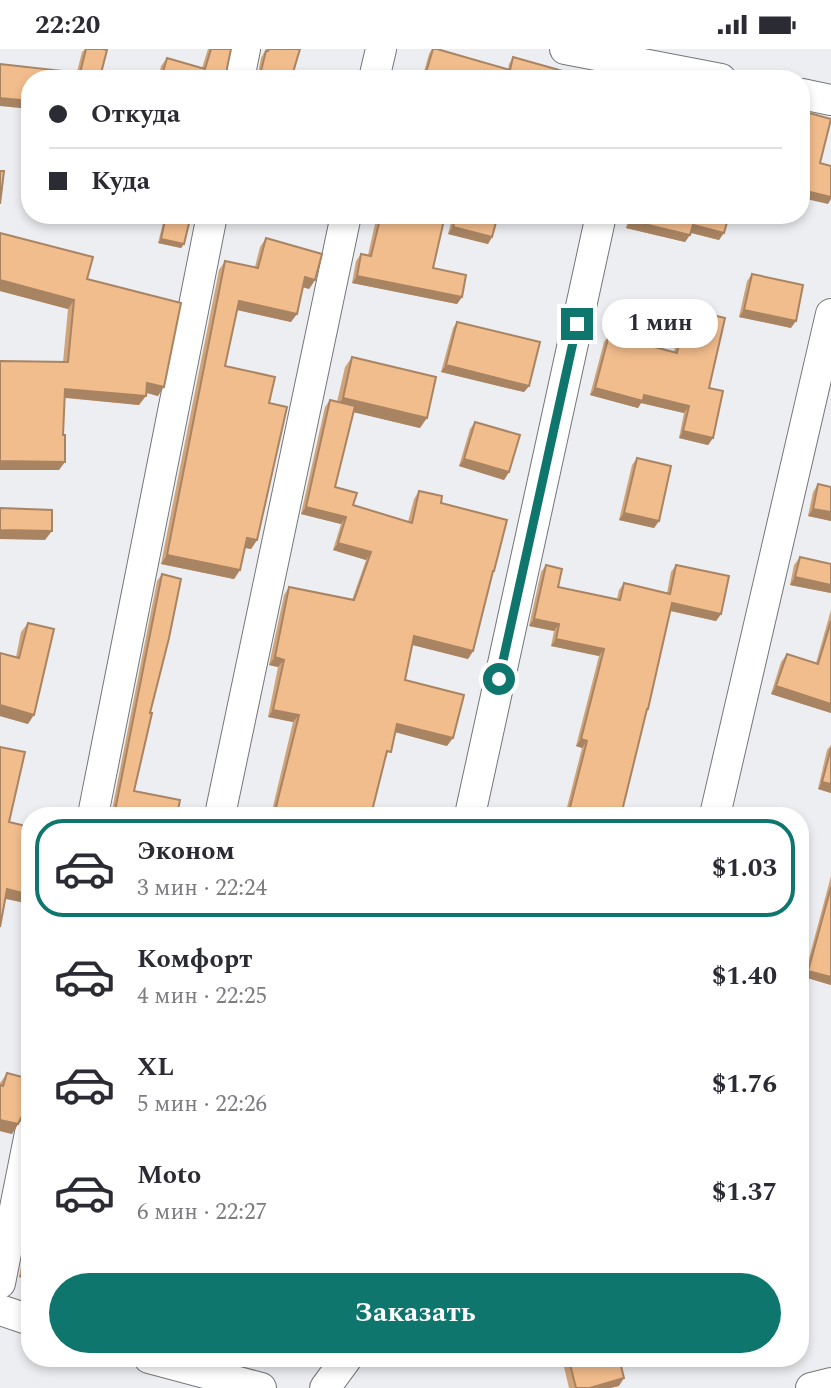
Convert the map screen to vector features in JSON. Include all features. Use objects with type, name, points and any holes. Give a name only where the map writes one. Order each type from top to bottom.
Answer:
[{"type":"street","points":[[241,70],[245,49]]},
{"type":"street","points":[[376,70],[381,49]]},
{"type":"street","points":[[565,49],[630,70]]},
{"type":"street","points":[[810,96],[831,100]]},
{"type":"street","points":[[95,807],[210,224]]},
{"type":"street","points":[[222,807],[344,224]]},
{"type":"street","points":[[472,807],[599,224]]},
{"type":"street","points":[[717,807],[831,314]]},
{"type":"street","points":[[0,1283],[21,1178]]},
{"type":"street","points":[[0,1310],[21,1317]]},
{"type":"street","points":[[183,1367],[261,1388]]},
{"type":"street","points":[[325,1388],[340,1367]]},
{"type":"street","points":[[811,1388],[831,1383]]},
{"type":"building","points":[[86,49],[107,50],[102,70],[81,70]]},
{"type":"building","points":[[211,49],[231,49],[227,70],[164,70],[167,58],[205,69]]},
{"type":"building","points":[[300,49],[294,70],[261,70],[268,51]]},
{"type":"building","points":[[433,49],[437,49],[510,70],[427,70]]},
{"type":"building","points":[[513,57],[559,70],[510,70]]},
{"type":"building","points":[[0,64],[53,70],[21,70],[21,100],[0,98]]},
{"type":"building","points":[[810,113],[831,119],[820,163],[831,166],[831,197],[810,192]]},
{"type":"building","points":[[0,171],[4,171],[0,204]]},
{"type":"building","points":[[164,224],[189,224],[184,244],[161,239]]},
{"type":"building","points":[[379,224],[443,224],[433,268],[466,275],[462,297],[357,276],[361,254],[371,256]]},
{"type":"building","points":[[454,224],[496,224],[492,237],[453,227]]},
{"type":"building","points":[[644,224],[726,224],[724,233],[693,225],[690,235]]},
{"type":"building","points":[[0,233],[93,257],[87,279],[181,303],[164,387],[147,383],[146,396],[65,389],[65,462],[0,461],[0,361],[68,362],[74,300],[0,280]]},
{"type":"building","points":[[266,238],[322,254],[315,280],[305,277],[297,314],[239,301],[225,366],[275,377],[269,403],[287,407],[257,540],[247,538],[240,570],[167,555],[225,261],[258,268]]},
{"type":"building","points":[[752,274],[803,285],[796,321],[744,310]]},
{"type":"building","points":[[687,309],[725,318],[709,388],[723,391],[713,438],[683,431],[689,406],[644,395],[643,401],[595,388],[609,335],[677,353]]},
{"type":"building","points":[[457,322],[540,342],[529,386],[446,365]]},
{"type":"building","points":[[352,357],[436,377],[427,418],[343,398]]},
{"type":"building","points":[[330,400],[355,406],[335,487],[357,493],[353,505],[412,523],[419,491],[442,496],[441,503],[507,520],[473,651],[414,636],[405,680],[464,695],[453,738],[397,724],[391,752],[387,751],[373,807],[276,807],[299,715],[273,710],[284,660],[275,657],[289,587],[354,600],[371,552],[338,543],[346,517],[306,507]]},
{"type":"building","points":[[475,422],[520,435],[509,472],[464,459]]},
{"type":"building","points":[[637,458],[671,466],[659,521],[624,513]]},
{"type":"building","points":[[818,484],[831,487],[831,512],[813,509]]},
{"type":"building","points":[[0,508],[52,510],[52,531],[0,530]]},
{"type":"building","points":[[800,557],[831,564],[831,585],[795,577]]},
{"type":"building","points":[[546,565],[562,569],[558,587],[620,600],[624,583],[670,594],[676,565],[729,576],[721,614],[672,603],[623,807],[570,807],[587,741],[581,739],[604,649],[556,639],[559,624],[534,619]]},
{"type":"building","points":[[162,574],[181,579],[134,791],[180,800],[179,807],[116,807]]},
{"type":"building","points":[[831,621],[831,704],[776,686],[787,654],[818,664]]},
{"type":"building","points":[[28,623],[54,629],[34,715],[0,705],[0,653],[19,658]]},
{"type":"building","points":[[0,747],[25,752],[9,822],[21,825],[21,893],[7,889],[0,927]]},
{"type":"building","points":[[831,748],[831,784],[822,782]]},
{"type":"building","points":[[831,887],[831,977],[809,971]]},
{"type":"building","points":[[7,1073],[21,1077],[21,1118],[18,1124],[0,1120],[0,1085],[3,1086]]},
{"type":"building","points":[[571,1367],[621,1367],[624,1378],[590,1388],[576,1388]]},
{"type":"route","points":[[499,679],[577,324]]}]
